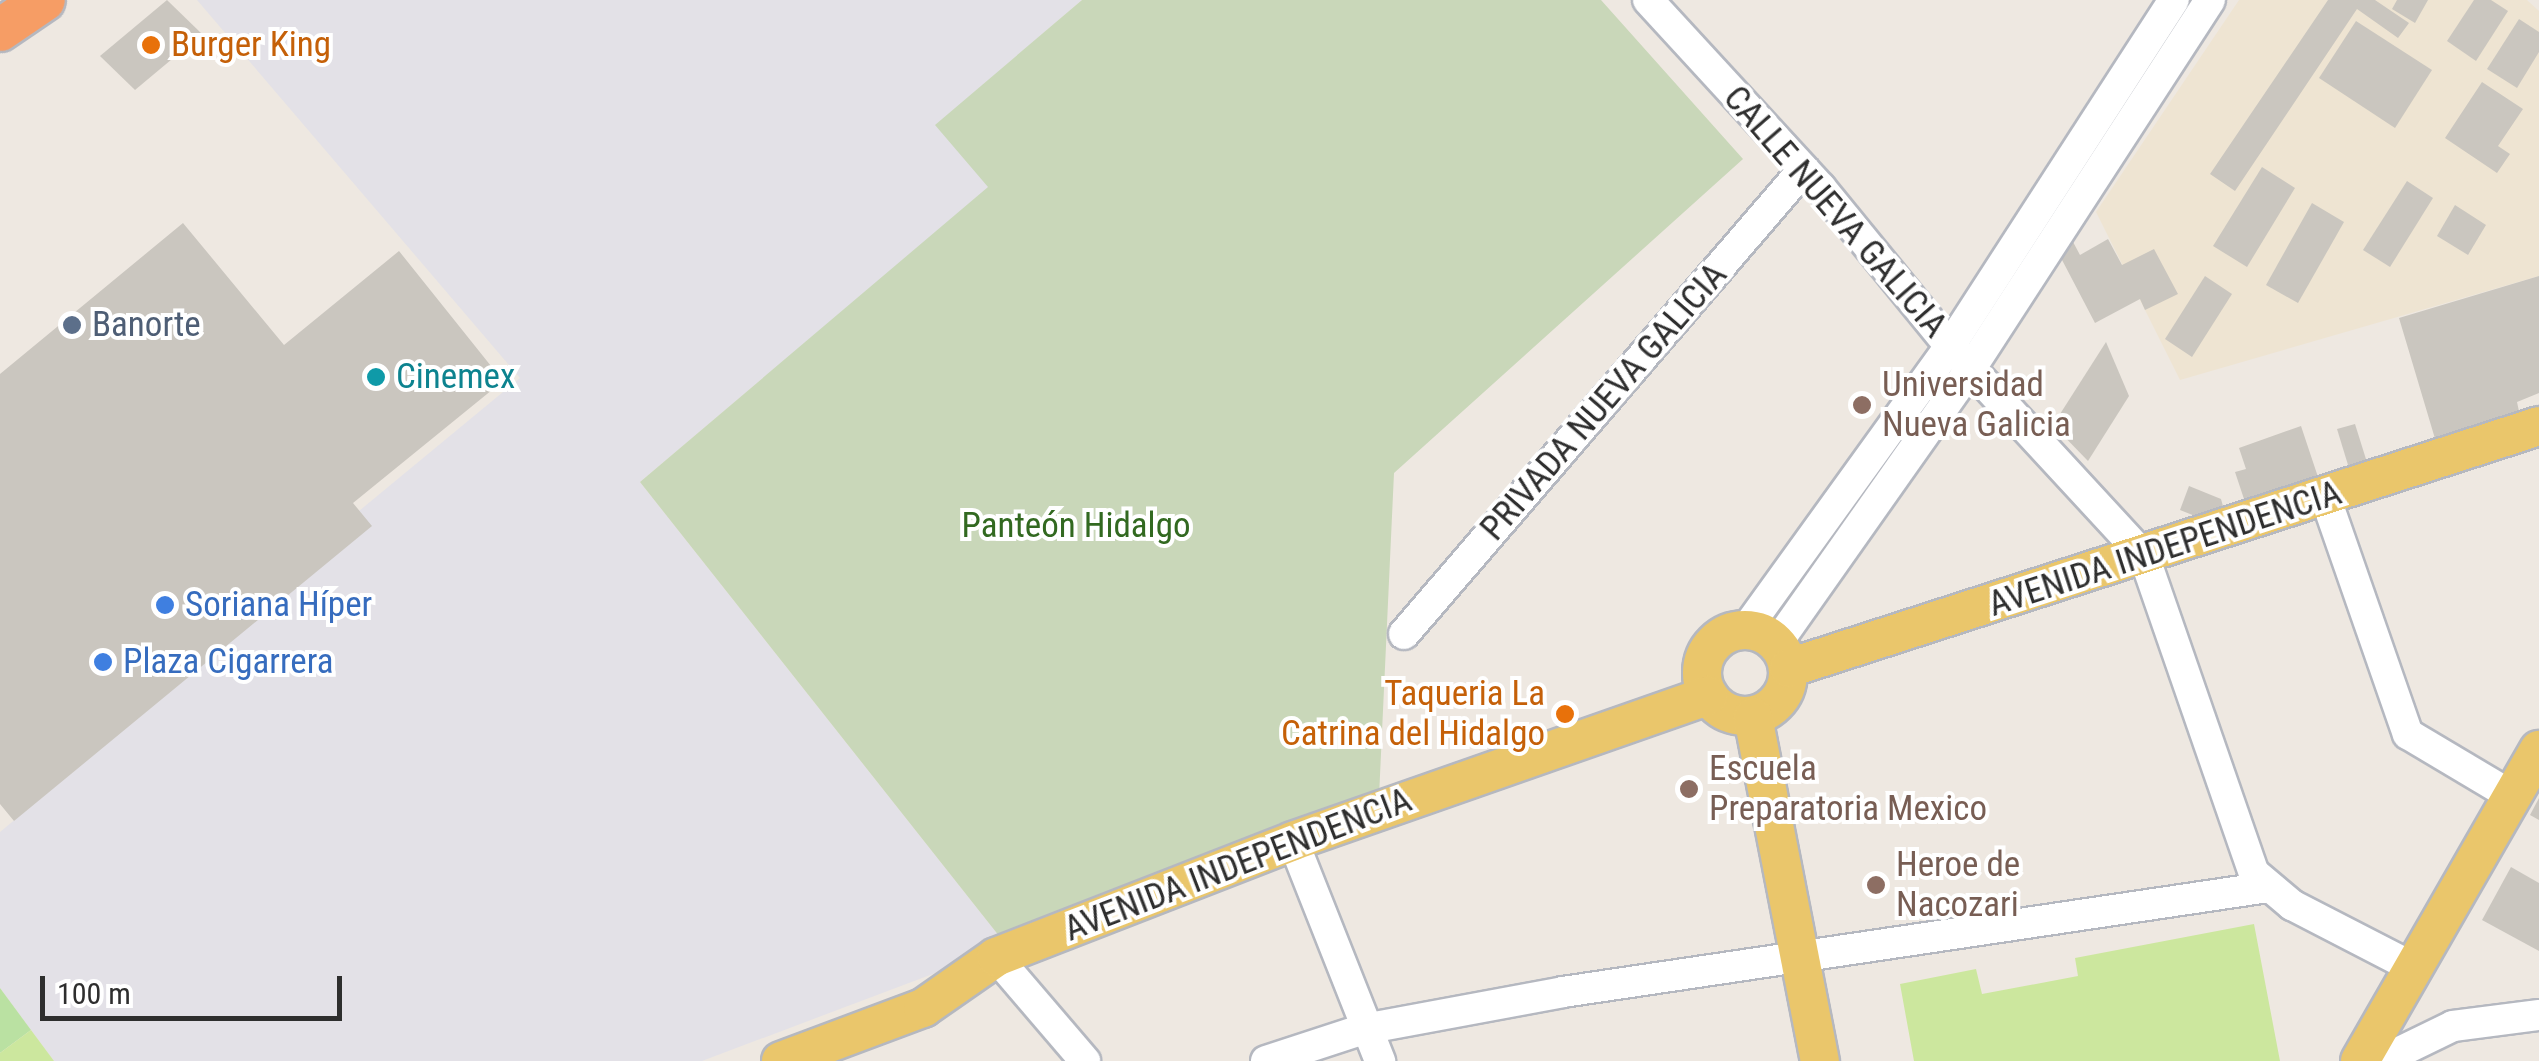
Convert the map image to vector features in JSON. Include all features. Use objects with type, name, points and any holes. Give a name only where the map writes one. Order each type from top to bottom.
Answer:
[{"type":"highway","points":[[0,30],[44,0]]},
{"type":"main road","name":"AVENIDA INDEPENDENCIA","points":[[1771,647],[2144,556],[2539,426]]},
{"type":"main road","points":[[1721,637],[1771,647],[1776,705],[1753,716],[1727,714],[1708,696],[1705,657],[1721,637]]},
{"type":"main road","name":"AVENIDA INDEPENDENCIA","points":[[781,1061],[923,1008],[996,957],[1293,841],[1708,696]]},
{"type":"main road","points":[[1753,716],[1820,1061]]},
{"type":"main road","points":[[2360,1061],[2539,750]]},
{"type":"street","points":[[1961,356],[2174,0]]},
{"type":"street","points":[[1771,647],[1961,356],[2210,0]]},
{"type":"street","name":"CALLE NUEVA GALICIA","points":[[1662,5],[1961,356],[2144,556]]},
{"type":"street","name":"PRIVADA NUEVA GALICIA","points":[[1404,634],[1804,170]]},
{"type":"street","points":[[2326,498],[2408,734],[2512,796]]},
{"type":"street","points":[[2144,556],[2246,860],[2268,887],[2412,967]]},
{"type":"street","points":[[1293,841],[1364,1029],[1380,1061]]},
{"type":"street","points":[[1266,1061],[1364,1029],[1802,957],[2268,887]]},
{"type":"street","points":[[996,957],[1084,1061]]},
{"type":"street","points":[[2382,1061],[2453,1026],[2539,1015]]},
{"type":"shaded area","points":[[197,0],[1082,0],[936,125],[989,187],[640,482],[1007,946],[702,1061],[54,1061],[0,988],[0,832],[371,526],[359,511],[520,378]]},
{"type":"shaded area","points":[[2239,0],[2527,0],[2539,11],[2539,276],[2180,380],[2096,212]]},
{"type":"green space","name":"Panteón Hidalgo","points":[[1082,0],[1601,0],[1743,159],[1394,473],[1379,797],[1007,946],[640,482],[988,187],[935,125]]},
{"type":"green space","points":[[2254,924],[2280,1061],[1914,1061],[1900,984],[1976,969],[1982,994],[2078,976],[2075,958]]},
{"type":"green space","points":[[0,988],[31,1030],[0,1053]]},
{"type":"green space","points":[[31,1030],[54,1061],[0,1061],[0,1053]]},
{"type":"building","name":"Burger King","points":[[167,0],[202,34],[135,90],[100,56]]},
{"type":"building","points":[[2328,0],[2375,0],[2409,23],[2398,38],[2357,9],[2235,191],[2210,174]]},
{"type":"building","points":[[2397,0],[2428,0],[2415,23],[2392,9]]},
{"type":"building","points":[[2474,0],[2491,0],[2508,11],[2476,61],[2447,41]]},
{"type":"building","points":[[2519,19],[2539,32],[2539,52],[2517,88],[2487,69]]},
{"type":"building","points":[[2356,21],[2432,70],[2395,128],[2319,78]]},
{"type":"building","points":[[2482,82],[2523,109],[2498,146],[2510,154],[2497,173],[2445,138]]},
{"type":"building","points":[[2262,167],[2295,188],[2247,267],[2213,246]]},
{"type":"building","points":[[2407,181],[2433,198],[2390,267],[2363,250]]},
{"type":"building","points":[[2312,203],[2344,222],[2298,303],[2266,285]]},
{"type":"building","points":[[2455,205],[2486,225],[2468,255],[2437,236]]},
{"type":"building","name":"Plaza Cigarrera","points":[[183,223],[284,345],[399,251],[503,381],[353,503],[372,526],[14,821],[0,804],[0,374]]},
{"type":"building","points":[[2108,239],[2122,265],[2154,249],[2178,294],[2145,310],[2140,299],[2095,323],[2061,258],[2072,240],[2080,255]]},
{"type":"building","points":[[2205,276],[2232,294],[2192,357],[2165,339]]},
{"type":"building","points":[[2539,276],[2539,393],[2517,402],[2520,416],[2436,442],[2399,318]]},
{"type":"building","points":[[2106,342],[2129,396],[2088,461],[2053,425]]},
{"type":"building","points":[[2355,424],[2370,472],[2352,478],[2337,429]]},
{"type":"building","points":[[2301,426],[2318,477],[2245,502],[2235,472],[2246,469],[2239,448]]},
{"type":"building","points":[[2189,486],[2221,499],[2226,517],[2210,522],[2180,510]]},
{"type":"building","points":[[2539,798],[2539,820],[2530,815]]},
{"type":"building","points":[[2511,867],[2539,883],[2539,951],[2482,920]]},
{"type":"place","name":"Burger King","points":[[151,45]]},
{"type":"place","name":"Banorte","points":[[72,325]]},
{"type":"place","name":"Cinemex","points":[[376,377]]},
{"type":"place","name":"Universidad Nueva Galicia","points":[[1862,405]]},
{"type":"place","name":"Soriana Híper","points":[[165,605]]},
{"type":"place","name":"Plaza Cigarrera","points":[[103,662]]},
{"type":"place","name":"Taqueria La Catrina del Hidalgo","points":[[1565,714]]},
{"type":"place","name":"Escuela Preparatoria Mexico","points":[[1689,789]]},
{"type":"place","name":"Heroe de Nacozari","points":[[1876,885]]}]
